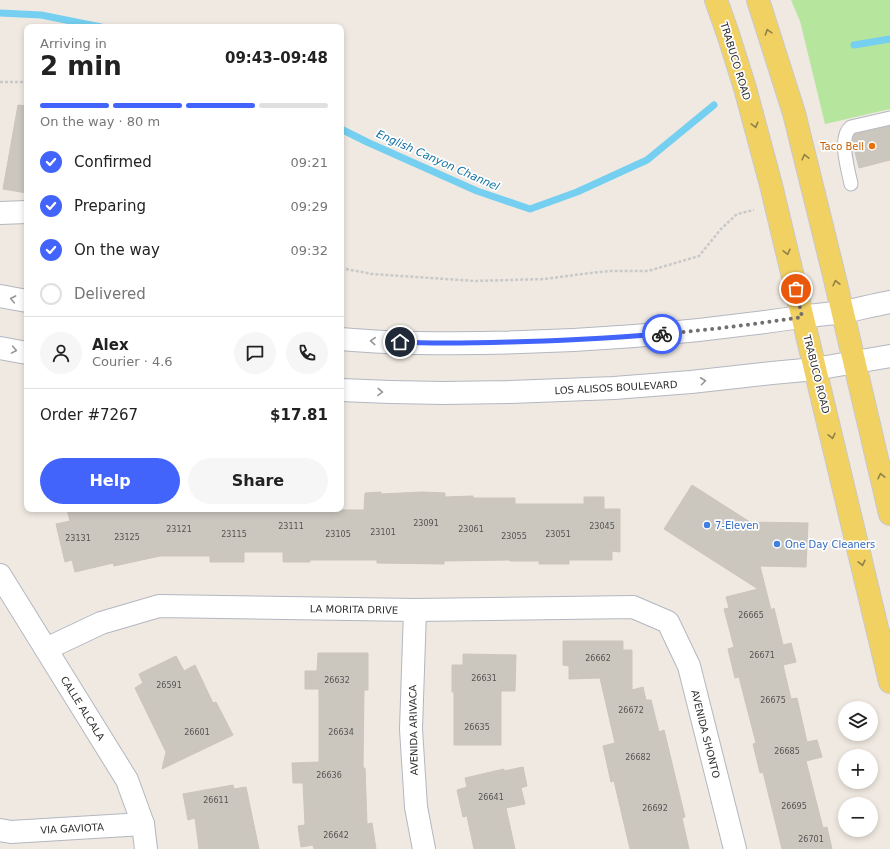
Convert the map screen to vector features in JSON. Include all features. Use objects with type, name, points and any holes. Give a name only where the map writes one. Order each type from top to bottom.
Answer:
[{"type":"main road","name":"TRABUCO ROAD","points":[[716,0],[745,88],[775,204],[890,682]]},
{"type":"main road","points":[[758,0],[794,113],[834,271],[890,514]]},
{"type":"street","points":[[0,213],[24,212]]},
{"type":"street","points":[[0,296],[24,300]]},
{"type":"street","points":[[344,339],[415,343],[469,343],[538,342],[614,338],[691,332],[759,324],[843,312],[890,302]]},
{"type":"street","points":[[0,348],[24,352]]},
{"type":"street","name":"LOS ALISOS BOULEVARD","points":[[344,390],[443,393],[584,390],[691,382],[815,370],[890,356]]},
{"type":"street","name":"CALLE ALCALA","points":[[0,575],[127,780],[143,824],[146,849]]},
{"type":"street","name":"LA MORITA DRIVE","points":[[46,649],[101,623],[159,606],[415,610],[633,607],[668,622]]},
{"type":"street","name":"AVENIDA ARIVACA","points":[[415,610],[411,730],[416,807],[424,849]]},
{"type":"street","name":"AVENIDA SHONTO","points":[[668,622],[689,666],[735,849]]},
{"type":"street","name":"VIA GAVIOTA","points":[[0,830],[11,832],[143,824]]},
{"type":"lane","points":[[851,184],[844,145],[845,135],[848,129],[890,118]]},
{"type":"path","points":[[0,82],[24,82]]},
{"type":"path","points":[[344,269],[372,274],[474,281],[544,279],[609,271],[648,272],[699,256],[721,229],[737,214],[775,204]]},
{"type":"green space","points":[[791,0],[890,0],[890,109],[825,124],[800,21]]},
{"type":"building","points":[[18,105],[24,106],[24,192],[3,189]]},
{"type":"building","name":"Taco Bell","points":[[890,126],[890,160],[859,168],[853,144],[855,134]]},
{"type":"building","points":[[692,485],[750,522],[808,523],[806,567],[760,566],[771,610],[774,608],[783,645],[791,643],[796,662],[783,665],[791,699],[797,698],[807,742],[817,740],[822,757],[806,761],[823,828],[827,827],[832,849],[782,849],[763,772],[760,773],[753,744],[756,743],[739,677],[735,678],[728,649],[734,647],[724,609],[729,608],[726,597],[758,589],[664,529]]},
{"type":"building","points":[[381,492],[381,494],[422,492],[445,493],[445,497],[473,496],[473,498],[515,498],[515,504],[584,504],[584,497],[604,497],[604,509],[620,509],[620,552],[612,551],[612,560],[569,560],[569,564],[539,564],[539,561],[510,560],[444,561],[444,564],[377,563],[377,560],[310,560],[310,562],[283,562],[283,552],[244,552],[244,562],[210,562],[210,556],[160,556],[114,566],[113,563],[75,572],[72,560],[65,562],[56,524],[70,521],[68,512],[344,512],[344,510],[364,510],[365,493]]},
{"type":"building","points":[[563,641],[623,641],[623,650],[632,650],[632,690],[643,687],[646,700],[651,700],[659,732],[664,730],[685,817],[682,818],[689,849],[630,849],[614,781],[611,782],[603,746],[615,743],[600,678],[569,679],[569,666],[563,665]]},
{"type":"building","points":[[318,653],[368,653],[368,690],[364,690],[363,768],[365,768],[367,824],[372,823],[376,849],[314,849],[313,845],[301,847],[298,826],[305,825],[303,783],[293,783],[292,763],[319,762],[319,689],[305,689],[305,671],[317,671]]},
{"type":"building","points":[[463,654],[516,655],[515,691],[501,691],[501,745],[454,745],[454,692],[452,692],[452,665],[463,665]]},
{"type":"building","points":[[176,656],[184,671],[195,665],[213,703],[216,702],[233,735],[162,769],[166,752],[135,688],[143,683],[139,674]]},
{"type":"building","points":[[523,767],[527,786],[521,788],[525,804],[506,808],[515,849],[474,849],[467,816],[463,817],[457,790],[467,787],[465,778],[504,769],[504,771]]},
{"type":"building","points":[[233,785],[234,789],[246,787],[259,849],[199,849],[195,818],[188,820],[183,794]]},
{"type":"waterway","name":"English Canyon Channel","points":[[0,13],[41,15],[86,24]]},
{"type":"waterway","name":"English Canyon Channel","points":[[854,45],[890,39]]},
{"type":"waterway","name":"English Canyon Channel","points":[[344,130],[477,191],[530,209],[577,192],[647,160],[714,105]]},
{"type":"way so far","points":[[662,334],[759,324],[802,317],[796,289]]},
{"type":"place","name":"Taco Bell","points":[[872,146]]},
{"type":"place","name":"7-Eleven","points":[[707,525]]},
{"type":"place","name":"One Day Cleaners","points":[[777,544]]},
{"type":"route","points":[[400,342],[538,342],[662,334]]}]
